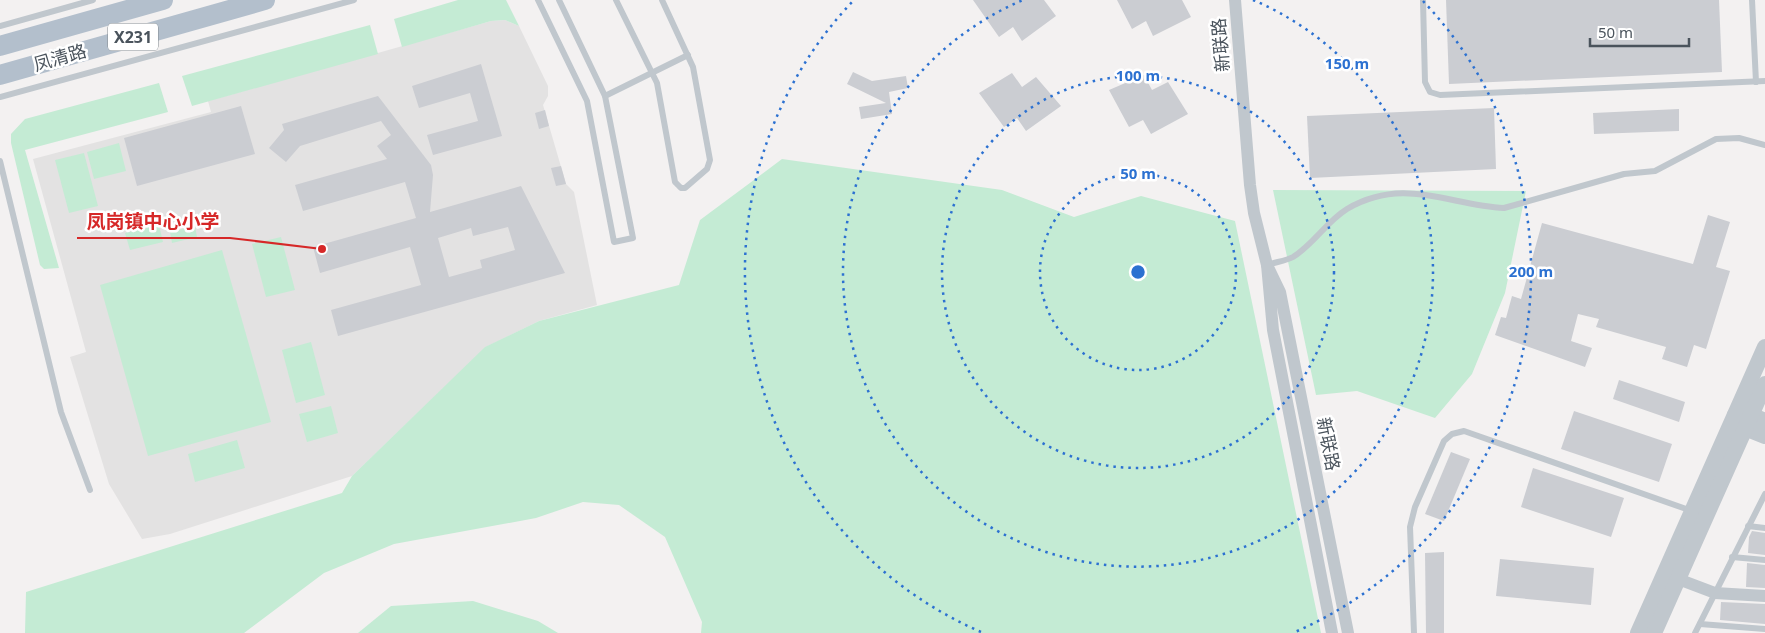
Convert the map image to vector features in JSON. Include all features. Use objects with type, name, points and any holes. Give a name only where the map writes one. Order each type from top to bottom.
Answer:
[{"type":"main road","name":"凤清路","points":[[0,46],[163,0]]},
{"type":"main road","name":"凤清路","points":[[0,75],[265,0]]},
{"type":"street","name":"新联路","points":[[1234,0],[1254,213],[1267,265],[1273,330],[1332,633]]},
{"type":"street","name":"新联路","points":[[1267,265],[1280,292],[1348,633]]},
{"type":"street","points":[[1638,633],[1693,511],[1749,420],[1765,347]]},
{"type":"street","points":[[1654,633],[1765,384]]},
{"type":"street","points":[[1749,420],[1765,436]]},
{"type":"street","points":[[1678,579],[1714,593],[1765,596]]},
{"type":"lane","points":[[0,26],[94,0]]},
{"type":"lane","points":[[0,97],[354,0]]},
{"type":"lane","points":[[538,0],[588,107],[614,242],[633,238],[605,96],[559,0]]},
{"type":"lane","points":[[616,0],[657,83],[676,182],[681,188],[685,188],[706,169],[710,160],[693,67],[662,0]]},
{"type":"lane","points":[[1423,0],[1425,82],[1430,92],[1440,95],[1765,82]]},
{"type":"lane","points":[[1752,0],[1756,82]]},
{"type":"lane","points":[[605,96],[688,55]]},
{"type":"lane","points":[[1267,265],[1291,258],[1304,248],[1330,221],[1349,208],[1395,194],[1419,193],[1445,196],[1491,207],[1504,208],[1624,174],[1655,171],[1716,139],[1739,138],[1765,145]]},
{"type":"lane","points":[[0,161],[61,412],[90,490]]},
{"type":"lane","points":[[1414,633],[1410,527],[1415,507],[1444,441],[1452,434],[1464,431],[1693,511]]},
{"type":"lane","points":[[1695,633],[1765,494]]},
{"type":"lane","points":[[1748,526],[1765,528]]},
{"type":"lane","points":[[1732,558],[1765,560]]},
{"type":"lane","points":[[1700,624],[1765,629]]},
{"type":"shaded area","points":[[505,20],[519,26],[548,86],[548,96],[543,105],[566,184],[574,192],[597,305],[539,321],[486,347],[352,476],[170,534],[142,539],[109,484],[70,357],[86,352],[33,159],[211,112],[208,101],[491,21]]},
{"type":"green space","points":[[458,0],[506,0],[519,26],[505,20],[491,21],[402,47],[394,19]]},
{"type":"green space","points":[[370,25],[378,54],[192,106],[182,76]]},
{"type":"green space","points":[[159,83],[168,112],[25,150],[59,268],[44,269],[40,265],[11,143],[11,134],[25,119]]},
{"type":"green space","points":[[119,143],[126,171],[94,179],[87,152]]},
{"type":"green space","points":[[84,153],[98,206],[69,213],[55,160]]},
{"type":"green space","points":[[782,159],[1002,190],[1074,217],[1141,196],[1235,221],[1321,633],[701,633],[702,622],[665,537],[619,505],[583,502],[536,518],[394,544],[324,573],[244,633],[25,633],[26,592],[342,493],[352,476],[485,347],[539,321],[679,285],[700,220]]},
{"type":"green space","points":[[1273,190],[1526,191],[1505,293],[1472,374],[1435,418],[1357,391],[1316,395]]},
{"type":"green space","points":[[159,225],[163,242],[130,250],[125,233]]},
{"type":"green space","points":[[195,226],[197,237],[172,243],[170,232]]},
{"type":"green space","points":[[281,237],[295,290],[266,297],[252,244]]},
{"type":"green space","points":[[222,250],[271,422],[148,456],[100,285]]},
{"type":"green space","points":[[311,342],[325,395],[296,403],[282,350]]},
{"type":"green space","points":[[331,406],[338,433],[307,442],[299,414]]},
{"type":"green space","points":[[237,440],[245,468],[195,482],[188,454]]},
{"type":"green space","points":[[473,601],[538,621],[558,633],[358,633],[391,606]]},
{"type":"building","points":[[973,0],[1044,0],[1056,16],[1022,41],[1013,27],[999,37]]},
{"type":"building","points":[[1117,0],[1182,0],[1191,17],[1153,36],[1146,21],[1132,29]]},
{"type":"building","points":[[1446,0],[1719,0],[1722,72],[1449,84]]},
{"type":"building","points":[[481,64],[502,136],[433,155],[427,135],[478,121],[470,93],[419,108],[412,86]]},
{"type":"building","points":[[853,72],[872,81],[906,76],[908,88],[889,92],[892,114],[861,119],[859,107],[886,103],[847,84]]},
{"type":"building","points":[[1012,73],[1022,87],[1036,77],[1061,106],[1026,131],[1017,118],[1004,127],[979,93]]},
{"type":"building","points":[[1144,75],[1152,90],[1168,82],[1188,114],[1151,134],[1143,120],[1129,127],[1109,90]]},
{"type":"building","points":[[378,96],[431,165],[433,175],[430,212],[521,186],[565,273],[338,336],[331,310],[421,285],[410,247],[320,273],[313,247],[416,218],[405,182],[303,211],[295,185],[387,159],[377,146],[391,135],[381,121],[300,146],[286,162],[269,148],[284,130],[282,124]],"holes":[[[508,227],[515,250],[480,260],[482,268],[449,277],[438,238],[471,228],[473,236]]]},
{"type":"building","points":[[241,106],[255,154],[137,186],[124,138]]},
{"type":"building","points":[[1494,108],[1496,169],[1310,178],[1307,116]]},
{"type":"building","points":[[1679,109],[1679,131],[1594,134],[1593,113]]},
{"type":"building","points":[[545,110],[549,126],[539,129],[535,113]]},
{"type":"building","points":[[561,166],[566,184],[556,186],[551,168]]},
{"type":"building","points":[[1708,215],[1730,222],[1716,267],[1730,271],[1706,349],[1694,345],[1687,367],[1662,359],[1666,347],[1596,327],[1599,319],[1578,314],[1571,341],[1592,348],[1585,367],[1495,335],[1501,317],[1506,318],[1512,296],[1521,299],[1542,223],[1693,264]]},
{"type":"building","points":[[1619,380],[1685,402],[1679,422],[1613,399]]},
{"type":"building","points":[[1574,411],[1672,444],[1659,482],[1561,449]]},
{"type":"building","points":[[1451,452],[1470,459],[1444,521],[1425,514]]},
{"type":"building","points":[[1533,468],[1624,498],[1611,537],[1521,507]]},
{"type":"building","points":[[1752,531],[1765,533],[1765,555],[1748,553],[1749,537]]},
{"type":"building","points":[[1444,552],[1444,633],[1426,633],[1425,553]]},
{"type":"building","points":[[1500,559],[1594,568],[1591,605],[1496,596]]},
{"type":"building","points":[[1747,563],[1765,565],[1765,588],[1746,587]]},
{"type":"building","points":[[1721,602],[1765,604],[1765,624],[1720,620]]},
{"type":"place","name":"凤岗镇中心小学","points":[[322,249]]}]
